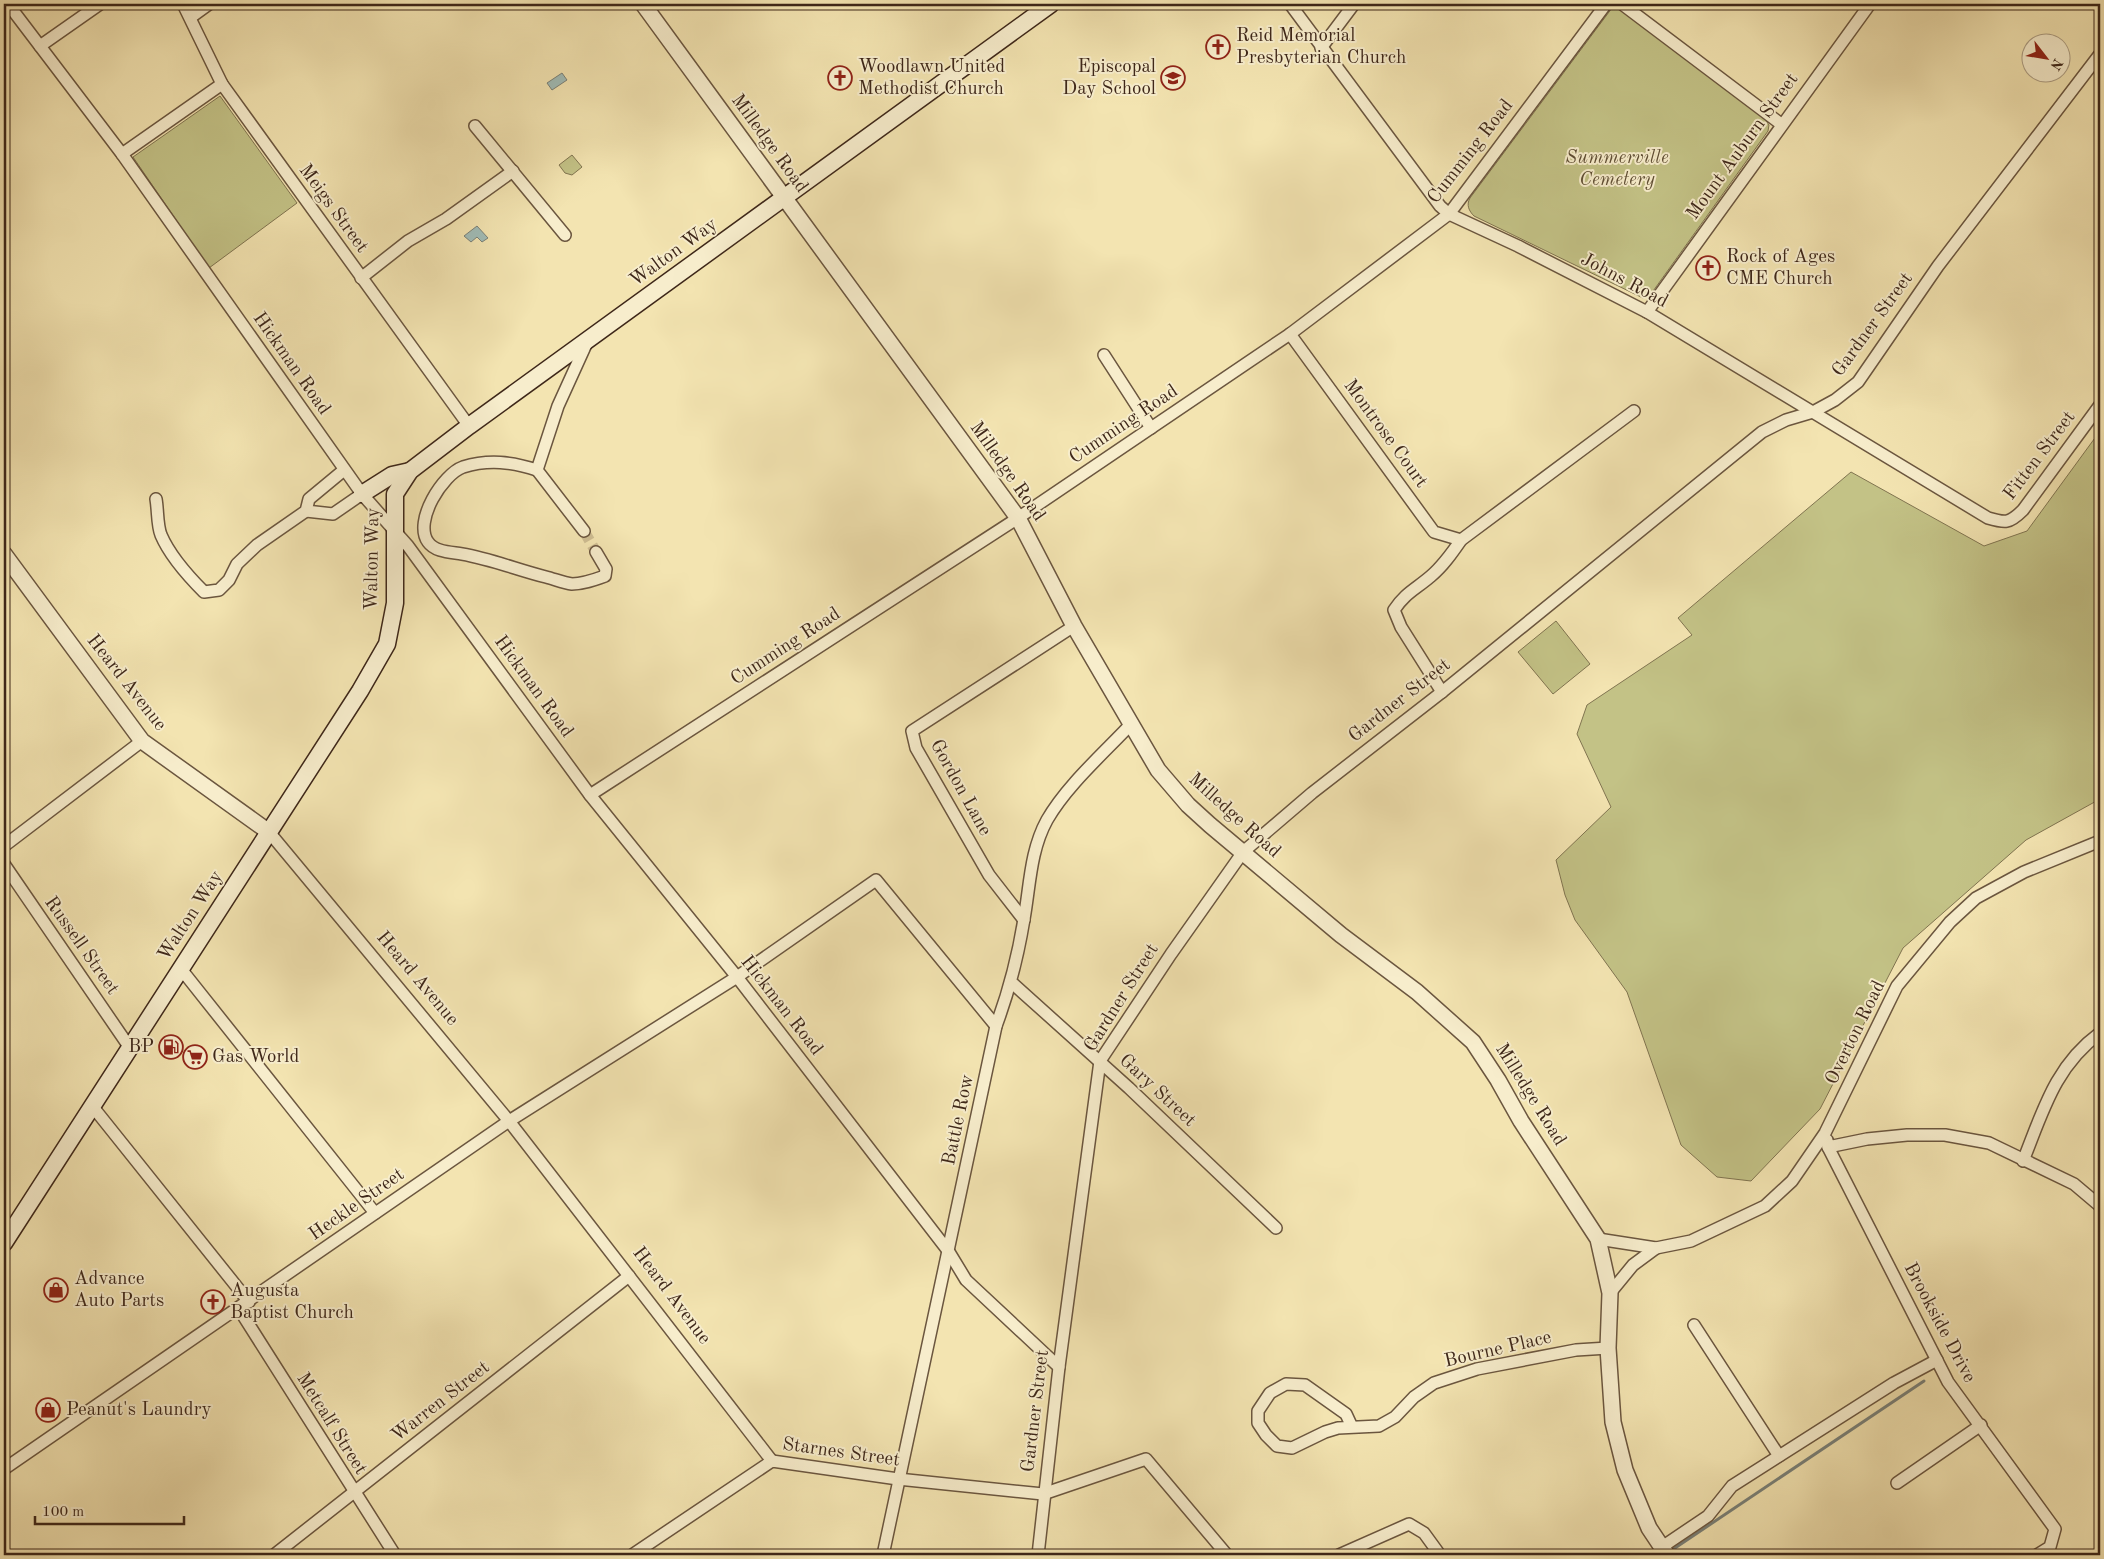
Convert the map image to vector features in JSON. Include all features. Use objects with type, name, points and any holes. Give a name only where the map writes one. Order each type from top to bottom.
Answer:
[{"type":"main road","name":"Walton Way","points":[[4,1243],[360,691],[387,644],[396,603],[395,494],[410,471],[469,426],[1051,4]]},
{"type":"main road","points":[[362,494],[392,475],[410,471]]},
{"type":"street","name":"Hickman Road","points":[[8,4],[122,154],[344,470],[362,494],[408,546],[590,795],[737,977],[949,1252],[966,1280],[1059,1367]]},
{"type":"street","points":[[40,46],[100,4]]},
{"type":"street","name":"Meigs Street","points":[[183,4],[222,84],[469,426]]},
{"type":"street","points":[[191,17],[210,4]]},
{"type":"street","name":"Milledge Road","points":[[643,4],[782,198],[1018,518],[1074,626],[1158,770],[1188,805],[1341,934],[1417,992],[1473,1042],[1498,1080],[1521,1121],[1598,1239],[1610,1293],[1608,1348],[1613,1422],[1625,1470],[1649,1528],[1664,1551]]},
{"type":"street","name":"Johns Road","points":[[1290,4],[1440,206],[1449,214],[1518,246],[1646,312],[1988,518],[2004,523]]},
{"type":"street","points":[[1321,48],[1354,4]]},
{"type":"street","name":"Cumming Road","points":[[590,795],[1018,518],[1290,334],[1449,214],[1606,4]]},
{"type":"street","points":[[1622,4],[1781,124]]},
{"type":"street","name":"Mount Auburn Street","points":[[1646,312],[1870,4]]},
{"type":"street","name":"Gardner Street","points":[[1038,1555],[1043,1494],[1100,1061],[1171,954],[1243,852],[1327,781],[1442,692],[1762,432],[1786,420],[1813,412],[1836,400],[1858,382],[1938,266],[2100,54]]},
{"type":"street","points":[[122,154],[222,84]]},
{"type":"street","points":[[475,126],[565,235]]},
{"type":"street","points":[[361,278],[408,240],[446,219],[513,172]]},
{"type":"street","name":"Montrose Court","points":[[1290,334],[1434,532],[1461,540]]},
{"type":"street","points":[[537,470],[558,406],[588,340]]},
{"type":"street","points":[[1104,354],[1151,428]]},
{"type":"street","name":"Fitten Street","points":[[2004,523],[2014,518],[2023,510],[2100,405]]},
{"type":"street","points":[[1442,692],[1401,627],[1394,610],[1402,597],[1431,576],[1446,561],[1461,540],[1634,412]]},
{"type":"street","points":[[584,531],[537,470],[515,463],[486,461],[460,468],[442,485],[426,508],[422,528],[426,540],[433,548],[480,558],[571,584],[587,582],[605,576],[606,568],[596,552]]},
{"type":"street","points":[[306,511],[309,499],[344,470]]},
{"type":"street","points":[[156,499],[160,534],[190,578],[204,592],[219,590],[229,580],[237,564],[257,545],[306,511],[333,514],[362,494]]},
{"type":"street","points":[[408,546],[426,540]]},
{"type":"street","name":"Heard Avenue","points":[[4,554],[142,741],[269,832],[509,1121],[772,1461]]},
{"type":"street","name":"Gordon Lane","points":[[1024,920],[989,875],[916,748],[912,731],[1074,626]]},
{"type":"street","name":"Battle Row","points":[[882,1555],[949,1252],[996,1026],[1012,982],[1024,920],[1033,855],[1047,820],[1073,787],[1132,723]]},
{"type":"street","points":[[4,846],[142,741]]},
{"type":"street","name":"Overton Road","points":[[1598,1239],[1656,1248],[1691,1242],[1765,1206],[1792,1181],[1825,1133],[1898,986],[1950,922],[1976,898],[2024,872],[2100,841]]},
{"type":"street","name":"Russell Street","points":[[4,864],[130,1048]]},
{"type":"street","points":[[737,977],[876,880],[996,1026]]},
{"type":"street","points":[[181,969],[375,1213]]},
{"type":"street","name":"Heckle Street","points":[[4,1470],[509,1121],[737,977]]},
{"type":"street","name":"Gary Street","points":[[1012,982],[1100,1061],[1276,1228]]},
{"type":"street","points":[[2024,1161],[2050,1092],[2066,1065],[2088,1042],[2100,1033]]},
{"type":"street","points":[[93,1107],[249,1302]]},
{"type":"street","name":"Brookside Drive","points":[[1825,1133],[1828,1147],[1948,1382],[2055,1529],[2050,1547],[2037,1555]]},
{"type":"street","points":[[1828,1147],[1867,1139],[1907,1135],[1946,1135],[1989,1143],[2074,1184],[2100,1206]]},
{"type":"street","name":"Overton Road","points":[[1610,1293],[1633,1265],[1656,1248]]},
{"type":"street","name":"Warren Street","points":[[274,1555],[629,1276]]},
{"type":"street","name":"Metcalf Street","points":[[239,1309],[354,1494],[395,1555]]},
{"type":"street","points":[[1694,1326],[1779,1456]]},
{"type":"street","name":"Bourne Place","points":[[1352,1427],[1346,1414],[1305,1385],[1286,1384],[1270,1393],[1258,1411],[1258,1424],[1277,1446],[1292,1448],[1325,1432],[1352,1427],[1380,1426],[1394,1417],[1414,1396],[1434,1383],[1460,1375],[1576,1350],[1608,1348]]},
{"type":"street","points":[[1664,1551],[1708,1516],[1732,1486],[1894,1383],[1937,1360]]},
{"type":"street","points":[[1897,1483],[1981,1425]]},
{"type":"street","points":[[1043,1494],[1146,1459],[1226,1555]]},
{"type":"street","name":"Starnes Street","points":[[632,1555],[772,1461],[898,1479],[1043,1494]]},
{"type":"street","points":[[1339,1555],[1409,1524],[1424,1533],[1440,1555]]},
{"type":"green space","name":"Summerville Cemetery","points":[[1615,4],[1765,119],[1769,125],[1768,131],[1651,294],[1643,298],[1474,216],[1469,210],[1468,205],[1470,198]]},
{"type":"green space","points":[[220,96],[297,203],[209,268],[133,157]]},
{"type":"green space","points":[[572,155],[582,167],[572,175],[565,173],[559,165]]},
{"type":"green space","points":[[2100,431],[2100,799],[2026,840],[1903,948],[1820,1109],[1751,1181],[1717,1177],[1681,1145],[1627,992],[1575,920],[1565,895],[1556,860],[1611,807],[1577,734],[1587,705],[1692,635],[1678,618],[1851,472],[1984,546],[2027,531]]},
{"type":"green space","points":[[1556,621],[1590,664],[1553,694],[1518,652]]},
{"type":"water","points":[[562,73],[567,80],[552,90],[547,83]]},
{"type":"water","points":[[477,226],[488,238],[482,242],[477,237],[471,242],[464,236]]},
{"type":"waterway","points":[[1669,1552],[1924,1381]]},
{"type":"tunnel","points":[[584,531],[596,552]]},
{"type":"place","name":"Reid Memorial Presbyterian Church","points":[[1218,47]]},
{"type":"place","name":"Woodlawn United Methodist Church","points":[[840,78]]},
{"type":"place","name":"Episcopal Day School","points":[[1173,78]]},
{"type":"place","name":"Rock of Ages CME Church","points":[[1708,268]]},
{"type":"place","name":"BP","points":[[171,1047]]},
{"type":"place","name":"Gas World","points":[[195,1057]]},
{"type":"place","name":"Advance Auto Parts","points":[[56,1290]]},
{"type":"place","name":"Augusta Baptist Church","points":[[213,1302]]},
{"type":"place","name":"Peanut's Laundry","points":[[48,1410]]}]
